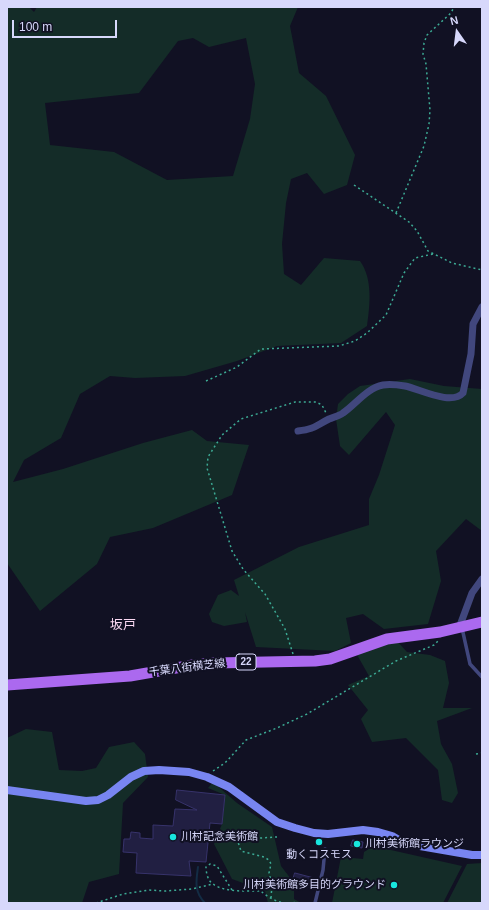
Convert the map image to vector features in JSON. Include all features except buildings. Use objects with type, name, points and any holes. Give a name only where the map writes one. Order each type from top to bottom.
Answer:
[{"type":"main road","name":"千葉八街横芝線","points":[[7,685],[130,676],[193,665],[215,663],[315,661],[330,659],[387,639],[456,629],[482,622]]},
{"type":"street","points":[[298,431],[314,428],[329,419],[342,414],[368,392],[383,385],[405,386],[424,393],[452,398],[460,397],[463,393],[470,354],[473,324],[482,307]]},
{"type":"street","points":[[456,629],[472,592],[482,579]]},
{"type":"street","points":[[7,790],[86,801],[98,800],[108,795],[131,777],[144,771],[159,770],[189,772],[204,776],[229,787],[277,822],[295,828],[314,833],[328,834],[363,830],[378,832],[392,836],[402,842],[420,846],[472,855],[482,855]]},
{"type":"lane","points":[[456,629],[470,664],[482,677]]},
{"type":"lane","points":[[315,903],[323,870],[325,849]]},
{"type":"path","points":[[396,213],[424,146],[429,124],[430,110],[426,64],[423,54],[424,43],[427,35],[451,13],[454,7]]},
{"type":"path","points":[[354,185],[396,213],[413,227],[417,231],[428,252],[452,263],[482,270]]},
{"type":"path","points":[[206,381],[237,367],[261,349],[339,346],[356,341],[386,315],[404,273],[415,258],[433,254]]},
{"type":"path","points":[[296,661],[285,629],[265,594],[243,569],[232,551],[207,468],[208,457],[222,435],[241,419],[295,402],[316,402],[322,405],[329,419]]},
{"type":"path","points":[[204,776],[225,763],[246,740],[307,714],[396,661],[434,645],[456,629]]},
{"type":"path","points":[[476,754],[482,752]]},
{"type":"path","points":[[271,898],[272,885],[269,872],[271,864],[269,860],[264,857],[241,851],[237,839],[249,836],[260,838],[277,837]]},
{"type":"path","points":[[232,890],[217,866],[210,864],[206,867],[208,879],[219,887],[232,890],[261,891],[271,898],[287,903],[297,903]]},
{"type":"path","points":[[96,903],[124,894],[149,890],[165,891],[194,889],[213,884]]},
{"type":"green space","points":[[7,7],[29,7],[34,12],[37,7],[298,7],[290,26],[299,73],[326,96],[355,155],[347,185],[324,194],[307,173],[291,179],[286,203],[282,244],[284,274],[301,285],[324,258],[360,261],[367,276],[370,292],[367,326],[341,343],[277,346],[237,361],[185,376],[135,378],[110,376],[80,394],[61,438],[24,460],[13,482],[63,469],[143,443],[192,430],[207,441],[249,445],[232,495],[153,528],[110,537],[97,564],[40,611],[7,563]],"holes":[[[193,38],[209,47],[246,38],[255,84],[250,119],[233,176],[167,180],[114,152],[50,145],[45,103],[139,93],[178,41]]]},
{"type":"green space","points":[[410,379],[444,386],[482,389],[482,531],[466,519],[436,551],[441,581],[428,624],[384,629],[363,614],[346,618],[351,643],[335,651],[256,647],[245,612],[247,622],[224,626],[212,622],[209,614],[218,595],[231,590],[239,596],[234,580],[299,547],[369,525],[369,499],[379,475],[395,425],[386,412],[349,455],[340,446],[336,419],[338,404],[348,394],[360,386]]},
{"type":"green space","points":[[397,641],[407,652],[430,655],[445,661],[449,683],[443,708],[472,708],[437,721],[441,744],[452,764],[458,793],[452,803],[442,800],[438,770],[406,738],[372,742],[361,719],[368,710],[348,685],[369,676],[356,653]]},
{"type":"green space","points":[[26,729],[52,732],[59,770],[82,771],[96,768],[109,747],[134,742],[145,754],[148,777],[123,803],[119,874],[89,882],[82,903],[7,903],[7,738]]},
{"type":"green space","points":[[213,782],[237,803],[272,827],[281,866],[294,883],[294,899],[301,903],[268,903],[265,891],[232,879],[214,844],[222,824],[225,795],[208,788]]},
{"type":"green space","name":"川村美術館多目的グラウンド","points":[[373,846],[462,866],[443,903],[332,903],[341,857],[363,859],[364,852]]},
{"type":"green space","points":[[482,863],[482,903],[447,903],[467,864]]},
{"type":"waterway","points":[[198,867],[196,882],[197,890],[201,899],[205,903]]},
{"type":"place","name":"川村記念美術館","points":[[173,837]]},
{"type":"place","name":"動くコスモス","points":[[319,842]]},
{"type":"place","name":"川村美術館ラウンジ","points":[[357,844]]},
{"type":"place","name":"川村美術館多目的グラウンド","points":[[394,885]]},
{"type":"district","name":"坂戸","points":[[123,625]]}]
